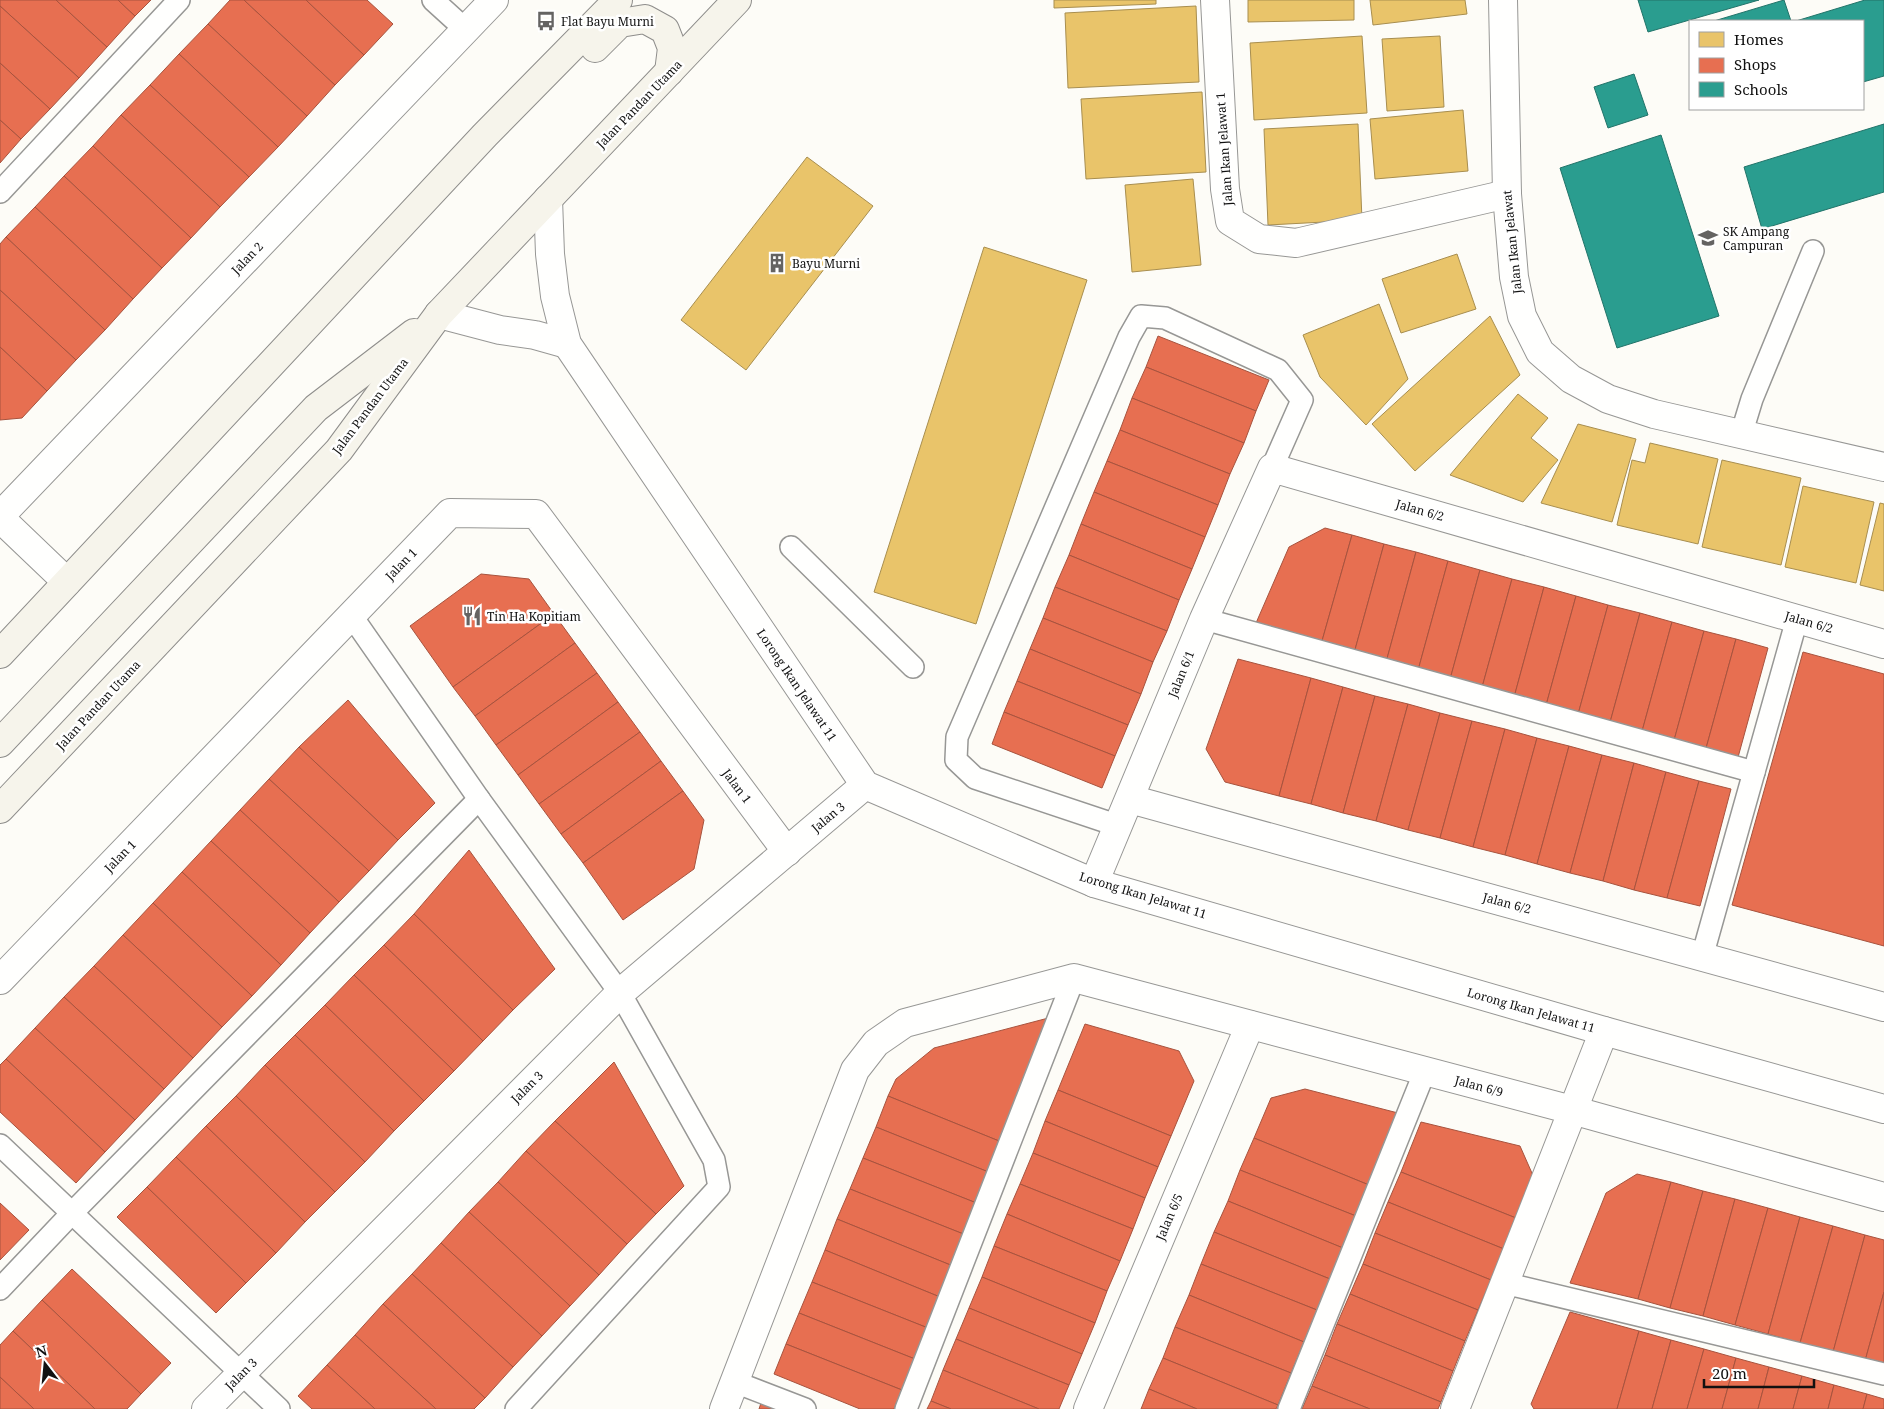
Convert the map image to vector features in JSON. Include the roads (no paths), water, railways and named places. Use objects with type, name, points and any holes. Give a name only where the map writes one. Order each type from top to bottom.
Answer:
[{"type":"main road","points":[[0,654],[485,135],[618,0]]},
{"type":"main road","name":"Jalan Pandan Utama","points":[[0,809],[339,450],[439,314],[737,0]]},
{"type":"main road","points":[[485,135],[529,114],[620,23],[645,19],[665,30],[672,48],[669,72]]},
{"type":"main road","points":[[0,743],[316,408],[439,314]]},
{"type":"street","name":"Jalan 2","points":[[0,517],[494,0]]},
{"type":"street","name":"Jalan Ikan Jelawat 1","points":[[1214,0],[1225,190],[1230,222],[1259,239],[1296,243],[1507,194]]},
{"type":"street","name":"Jalan Ikan Jelawat","points":[[1503,0],[1507,194],[1514,277],[1522,316],[1540,352],[1571,379],[1608,399],[1654,414],[1884,466]]},
{"type":"street","name":"Lorong Ikan Jelawat 11","points":[[548,199],[550,254],[555,296],[567,344],[865,785],[1094,882],[1604,1031],[1884,1109]]},
{"type":"street","points":[[439,314],[500,330],[536,335],[567,344]]},
{"type":"street","name":"Jalan 6/2","points":[[1272,468],[1884,644]]},
{"type":"street","name":"Jalan 6/1","points":[[1094,882],[1204,620],[1272,468]]},
{"type":"street","name":"Jalan 1","points":[[0,980],[450,513],[536,514],[787,852]]},
{"type":"street","points":[[0,517],[67,582]]},
{"type":"street","name":"Jalan 3","points":[[206,1409],[620,993],[865,785]]},
{"type":"street","name":"Jalan 6/2","points":[[1130,799],[1884,1007]]},
{"type":"street","points":[[724,1409],[855,1070],[876,1043],[905,1024],[1074,978]]},
{"type":"street","name":"Jalan 6/9","points":[[1074,978],[1572,1110],[1884,1197]]},
{"type":"street","name":"Jalan 6/5","points":[[1088,1409],[1250,1025]]},
{"type":"street","points":[[1455,1409],[1604,1031]]},
{"type":"lane","points":[[0,192],[179,0]]},
{"type":"lane","points":[[433,0],[466,30]]},
{"type":"lane","points":[[1741,435],[1752,399],[1813,251]]},
{"type":"lane","points":[[1119,826],[975,778],[956,760],[957,737],[1129,337],[1141,316],[1165,318],[1278,370],[1302,400],[1272,468]]},
{"type":"lane","points":[[791,548],[913,668]]},
{"type":"lane","points":[[351,615],[480,799],[620,993],[714,1160],[719,1187],[516,1409]]},
{"type":"lane","points":[[1702,957],[1797,619]]},
{"type":"lane","points":[[1204,620],[1754,772]]},
{"type":"lane","points":[[0,1289],[72,1213],[480,799]]},
{"type":"lane","points":[[906,1409],[1074,978]]},
{"type":"lane","points":[[1289,1409],[1425,1071]]},
{"type":"lane","points":[[0,1145],[279,1409]]},
{"type":"lane","points":[[1504,1283],[1884,1374]]},
{"type":"lane","points":[[735,1382],[805,1409]]},
{"type":"place","name":"Flat Bayu Murni","points":[[546,21]]},
{"type":"place","name":"SK Ampang Campuran","points":[[1708,238]]},
{"type":"place","name":"Bayu Murni","points":[[777,263]]},
{"type":"place","name":"Tin Ha Kopitiam","points":[[472,616]]}]
